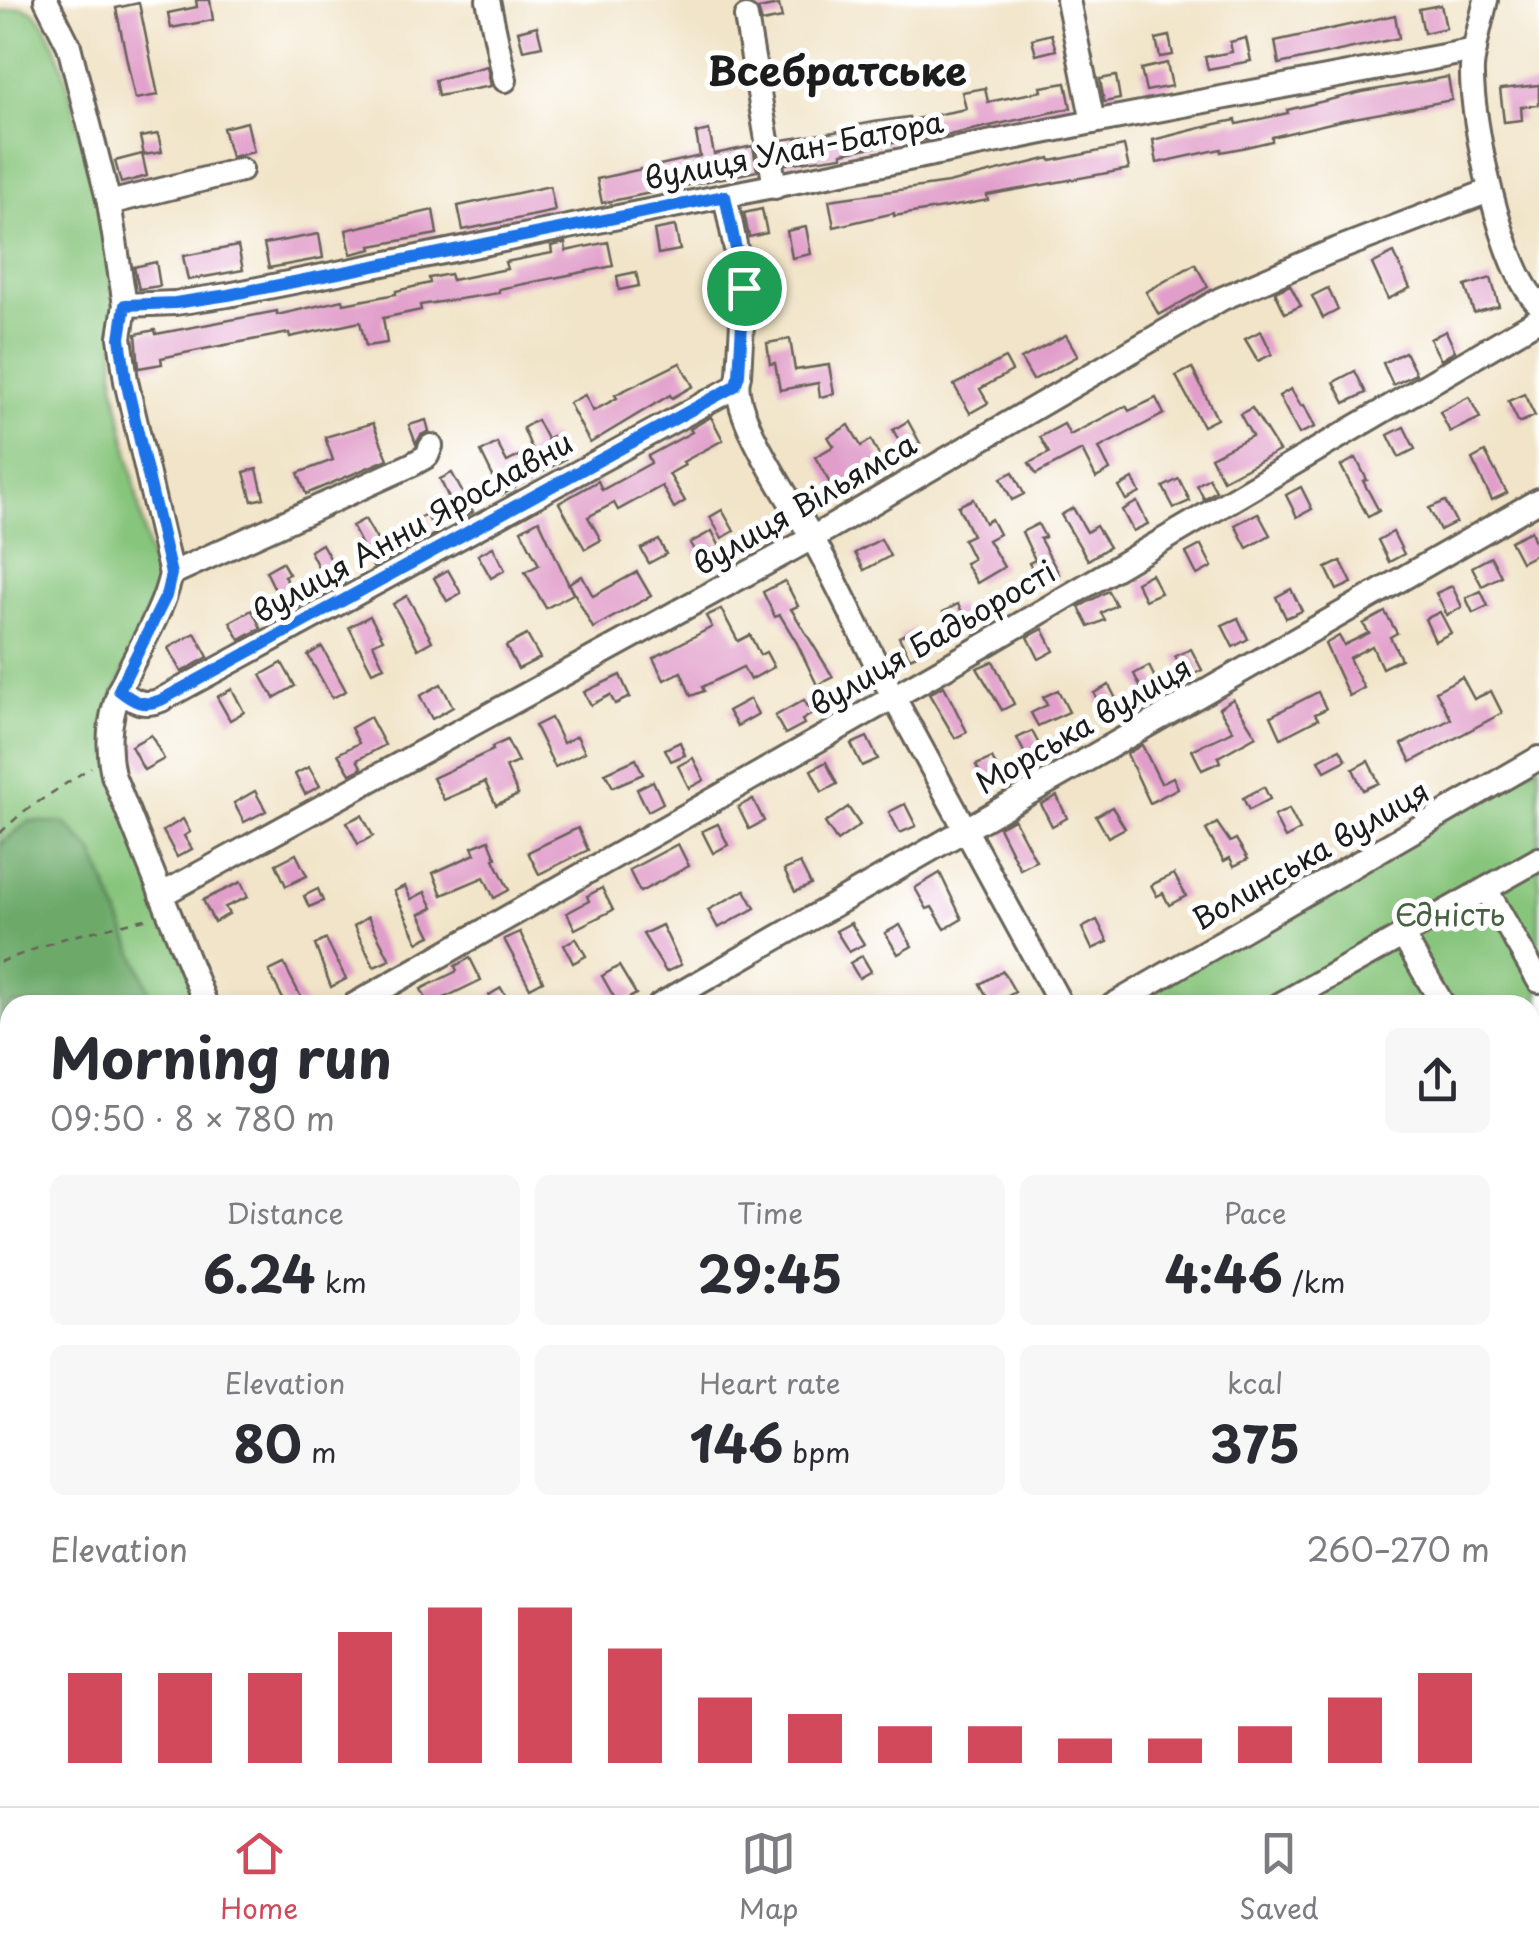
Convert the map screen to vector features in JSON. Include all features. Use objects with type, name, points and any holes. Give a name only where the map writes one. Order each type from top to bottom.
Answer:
[{"type":"street","points":[[46,0],[69,46],[108,203],[125,305],[120,338],[126,381],[171,574],[166,596],[119,690],[109,755],[113,775],[202,995]]},
{"type":"street","points":[[488,0],[505,80]]},
{"type":"street","points":[[1068,0],[1093,122]]},
{"type":"street","points":[[1486,0],[1472,73],[1489,191],[1518,273],[1539,304]]},
{"type":"street","points":[[746,17],[774,187]]},
{"type":"street","name":"вулиця Улан-Батора","points":[[125,305],[228,295],[1474,50]]},
{"type":"street","points":[[108,203],[241,170]]},
{"type":"street","name":"вулиця Вільямса","points":[[161,896],[812,538],[1221,299],[1489,191]]},
{"type":"street","points":[[725,196],[744,288],[735,386],[778,484],[812,538],[1056,995]]},
{"type":"street","name":"вулиця Бадьорості","points":[[371,995],[1539,320]]},
{"type":"street","name":"вулиця Анни Ярославни","points":[[119,690],[138,703],[148,705],[161,700],[735,386]]},
{"type":"street","points":[[171,574],[423,460],[431,446]]},
{"type":"street","name":"Морська вулиця","points":[[677,995],[1539,500]]},
{"type":"street","name":"Волинська вулиця","points":[[1130,995],[1539,758]]},
{"type":"street","points":[[1296,995],[1539,858]]},
{"type":"street","points":[[1486,889],[1539,982]]},
{"type":"street","points":[[1402,934],[1437,995]]},
{"type":"path","points":[[0,833],[23,812],[109,755]]},
{"type":"path","points":[[0,962],[65,938],[145,919],[161,896]]},
{"type":"green space","points":[[21,7],[33,11],[44,23],[66,77],[100,211],[116,307],[114,382],[148,550],[159,582],[104,721],[198,995],[151,995],[93,852],[65,824],[29,821],[0,845],[0,12]]},
{"type":"green space","name":"Єдність","points":[[1539,764],[1539,995],[1139,995]]},
{"type":"green space","points":[[29,821],[65,823],[93,852],[151,995],[0,995],[0,845]]},
{"type":"building","points":[[196,0],[210,0],[213,20],[171,28],[168,13],[197,7]]},
{"type":"building","points":[[139,3],[158,95],[135,99],[116,8]]},
{"type":"building","points":[[779,5],[782,18],[762,22],[758,9]]},
{"type":"building","points":[[1441,5],[1446,28],[1424,33],[1419,9]]},
{"type":"building","points":[[1395,15],[1399,38],[1279,64],[1275,41]]},
{"type":"building","points":[[537,26],[542,46],[523,50],[518,31]]},
{"type":"building","points":[[1051,34],[1056,50],[1036,55],[1032,39]]},
{"type":"building","points":[[1169,36],[1173,55],[1160,57],[1156,39]]},
{"type":"building","points":[[1246,38],[1251,61],[1208,69],[1205,57],[1232,52],[1230,42]]},
{"type":"building","points":[[1167,63],[1172,86],[1146,91],[1141,69]]},
{"type":"building","points":[[487,66],[491,86],[438,96],[435,80]]},
{"type":"building","points":[[1116,76],[1120,99],[1104,102],[1100,79]]},
{"type":"building","points":[[1448,77],[1452,100],[1343,120],[1242,148],[1157,163],[1153,140],[1236,120],[1237,124],[1288,113],[1287,110],[1362,92]]},
{"type":"building","points":[[1066,83],[1071,108],[931,139],[786,164],[782,140],[966,109],[962,92],[985,88],[988,102]]},
{"type":"building","points":[[1539,85],[1539,105],[1521,107],[1522,120],[1504,122],[1500,89]]},
{"type":"building","points":[[247,122],[254,152],[231,157],[223,128]]},
{"type":"building","points":[[709,130],[714,154],[753,146],[757,171],[602,203],[597,179],[700,156],[696,133]]},
{"type":"building","points":[[158,134],[162,152],[144,155],[140,137]]},
{"type":"building","points":[[1124,146],[1129,169],[987,195],[988,200],[894,213],[834,227],[829,200],[948,183],[1050,158],[1051,161]]},
{"type":"building","points":[[142,154],[147,176],[121,183],[115,161]]},
{"type":"building","points":[[550,186],[555,211],[463,230],[458,206]]},
{"type":"building","points":[[762,209],[767,233],[749,237],[744,213]]},
{"type":"building","points":[[433,210],[437,234],[371,246],[372,249],[351,254],[346,230]]},
{"type":"building","points":[[675,226],[680,250],[658,254],[654,230]]},
{"type":"building","points":[[806,227],[811,254],[792,258],[787,231]]},
{"type":"building","points":[[319,234],[323,258],[269,268],[264,244]]},
{"type":"building","points":[[608,242],[613,266],[499,289],[499,293],[420,305],[421,310],[383,318],[387,343],[366,346],[360,322],[204,349],[161,358],[162,364],[139,368],[136,334],[155,330],[156,334],[396,294],[430,283],[429,278],[450,274],[452,280],[507,269],[505,262],[552,253],[551,246],[565,243],[566,251]]},
{"type":"building","points":[[238,246],[243,270],[188,280],[183,256]]},
{"type":"building","points":[[1394,253],[1410,288],[1388,299],[1372,264]]},
{"type":"building","points":[[156,262],[160,286],[139,289],[134,267]]},
{"type":"building","points":[[1195,264],[1208,287],[1159,315],[1146,292]]},
{"type":"building","points":[[636,272],[639,286],[619,290],[617,276]]},
{"type":"building","points":[[1491,278],[1499,306],[1474,313],[1465,286]]},
{"type":"building","points":[[1290,285],[1301,306],[1285,313],[1275,292]]},
{"type":"building","points":[[1328,288],[1338,310],[1323,318],[1312,296]]},
{"type":"building","points":[[1261,331],[1272,354],[1258,361],[1245,339]]},
{"type":"building","points":[[1446,331],[1455,351],[1441,360],[1430,339]]},
{"type":"building","points":[[1066,335],[1078,356],[1033,380],[1021,359]]},
{"type":"building","points":[[790,339],[795,370],[829,365],[834,394],[820,397],[818,383],[780,390],[767,343]]},
{"type":"building","points":[[1405,352],[1416,374],[1393,385],[1383,363]]},
{"type":"building","points":[[1005,358],[1012,371],[980,389],[988,403],[970,413],[954,385]]},
{"type":"building","points":[[680,363],[693,386],[672,398],[670,395],[590,443],[569,403],[585,395],[593,411],[617,398],[615,395]]},
{"type":"building","points":[[1192,368],[1217,419],[1203,426],[1176,376]]},
{"type":"building","points":[[1355,371],[1366,393],[1345,403],[1334,382]]},
{"type":"building","points":[[1291,389],[1315,427],[1299,434],[1279,396]]},
{"type":"building","points":[[1524,394],[1535,416],[1519,423],[1508,401]]},
{"type":"building","points":[[1469,397],[1480,418],[1450,432],[1440,412]]},
{"type":"building","points":[[1156,398],[1164,414],[1099,448],[1110,470],[1096,478],[1082,450],[1036,474],[1029,463],[1049,453],[1040,437],[1064,424],[1070,435],[1126,406],[1129,411]]},
{"type":"building","points":[[1252,408],[1279,451],[1223,480],[1211,457],[1252,436],[1240,414]]},
{"type":"building","points":[[711,417],[723,440],[669,474],[685,501],[674,508],[662,486],[618,510],[614,503],[588,517],[601,540],[585,549],[559,503],[598,481],[602,490],[651,463],[648,456]]},
{"type":"building","points":[[426,420],[429,431],[416,444],[409,425]]},
{"type":"building","points":[[537,420],[565,459],[502,495],[481,452],[497,443],[507,462],[532,449],[523,428]]},
{"type":"building","points":[[908,421],[920,443],[905,451],[893,430]]},
{"type":"building","points":[[373,423],[388,459],[306,494],[298,473],[333,460],[325,437]]},
{"type":"building","points":[[849,425],[861,446],[871,440],[882,461],[835,492],[815,457],[834,446],[828,437]]},
{"type":"building","points":[[1404,427],[1415,449],[1399,457],[1388,435]]},
{"type":"building","points":[[1485,452],[1507,493],[1492,500],[1472,459]]},
{"type":"building","points":[[1356,458],[1379,511],[1368,517],[1341,466]]},
{"type":"building","points":[[257,469],[264,498],[252,501],[244,472]]},
{"type":"building","points":[[1013,472],[1024,494],[1012,500],[1001,478]]},
{"type":"building","points":[[452,473],[473,512],[459,520],[440,479]]},
{"type":"building","points":[[1209,478],[1216,491],[1204,499],[1197,485]]},
{"type":"building","points":[[1133,479],[1140,493],[1126,500],[1119,487]]},
{"type":"building","points":[[1179,479],[1190,501],[1174,508],[1163,487]]},
{"type":"building","points":[[1301,487],[1312,509],[1297,517],[1286,495]]},
{"type":"building","points":[[973,499],[985,523],[991,519],[999,534],[988,540],[1004,567],[977,583],[965,563],[973,559],[963,539],[972,535],[958,506]]},
{"type":"building","points":[[1445,501],[1456,522],[1440,530],[1429,508]]},
{"type":"building","points":[[1137,502],[1148,524],[1133,531],[1122,510]]},
{"type":"building","points":[[1073,508],[1087,532],[1096,526],[1109,547],[1088,560],[1061,515]]},
{"type":"building","points":[[722,510],[734,531],[722,538],[710,517]]},
{"type":"building","points":[[1258,513],[1270,535],[1247,548],[1235,525]]},
{"type":"building","points":[[426,514],[436,533],[417,544],[407,525]]},
{"type":"building","points":[[365,519],[377,540],[382,537],[393,557],[373,567],[352,526]]},
{"type":"building","points":[[539,520],[573,594],[546,608],[525,572],[539,565],[521,530]]},
{"type":"building","points":[[1038,524],[1045,537],[1040,539],[1059,574],[1041,584],[1029,563],[1035,560],[1022,532]]},
{"type":"building","points":[[712,531],[724,555],[703,566],[690,543]]},
{"type":"building","points":[[1531,531],[1539,553],[1521,562],[1510,541]]},
{"type":"building","points":[[1393,532],[1404,554],[1389,562],[1378,540]]},
{"type":"building","points":[[881,539],[890,556],[864,570],[855,553]]},
{"type":"building","points":[[659,540],[666,554],[649,563],[641,549]]},
{"type":"building","points":[[322,544],[344,583],[330,591],[310,551]]},
{"type":"building","points":[[1201,545],[1212,567],[1197,575],[1186,553]]},
{"type":"building","points":[[493,547],[505,570],[491,578],[478,555]]},
{"type":"building","points":[[1491,557],[1501,576],[1482,586],[1472,567]]},
{"type":"building","points":[[1341,561],[1352,583],[1337,590],[1326,568]]},
{"type":"building","points":[[282,562],[289,574],[284,576],[301,606],[287,614],[266,571]]},
{"type":"building","points":[[448,570],[461,593],[447,601],[434,578]]},
{"type":"building","points":[[637,572],[651,596],[593,628],[569,583],[582,576],[593,596]]},
{"type":"building","points":[[1151,574],[1161,593],[1145,600],[1136,582]]},
{"type":"building","points":[[785,581],[798,606],[791,609],[833,677],[817,685],[797,643],[780,615],[775,617],[763,592]]},
{"type":"building","points":[[1452,586],[1462,607],[1447,615],[1436,593]]},
{"type":"building","points":[[1291,589],[1302,611],[1286,618],[1276,597]]},
{"type":"building","points":[[1108,591],[1116,605],[1101,613],[1105,620],[1089,627],[1079,607]]},
{"type":"building","points":[[1481,591],[1488,606],[1473,613],[1466,598]]},
{"type":"building","points":[[407,596],[432,641],[418,649],[393,604]]},
{"type":"building","points":[[958,604],[969,626],[954,634],[943,612]]},
{"type":"building","points":[[721,609],[738,641],[750,635],[760,655],[766,652],[774,667],[750,680],[743,667],[691,696],[681,672],[664,680],[653,658],[712,627],[706,616]]},
{"type":"building","points":[[252,610],[261,628],[240,640],[230,622]]},
{"type":"building","points":[[1385,612],[1397,633],[1390,637],[1401,659],[1382,668],[1372,646],[1349,658],[1364,688],[1349,696],[1325,644],[1339,636],[1344,645],[1369,633],[1363,624]]},
{"type":"building","points":[[1440,612],[1451,633],[1435,641],[1425,619]]},
{"type":"building","points":[[370,616],[383,639],[373,644],[384,667],[372,672],[349,627]]},
{"type":"building","points":[[1238,618],[1248,639],[1233,647],[1222,625]]},
{"type":"building","points":[[914,629],[925,651],[910,658],[899,637]]},
{"type":"building","points":[[1043,629],[1054,651],[1039,659],[1028,637]]},
{"type":"building","points":[[195,633],[208,657],[181,672],[168,648]]},
{"type":"building","points":[[527,635],[540,658],[518,669],[506,646]]},
{"type":"building","points":[[322,647],[346,691],[332,698],[308,655]]},
{"type":"building","points":[[1191,649],[1202,670],[1186,678],[1175,656]]},
{"type":"building","points":[[993,661],[1014,704],[1002,710],[977,668]]},
{"type":"building","points":[[282,663],[295,686],[274,698],[261,675]]},
{"type":"building","points":[[1149,666],[1160,688],[1145,696],[1134,674]]},
{"type":"building","points":[[620,675],[630,697],[615,704],[610,695],[591,705],[584,692]]},
{"type":"building","points":[[1462,677],[1474,699],[1491,691],[1502,713],[1411,762],[1402,744],[1451,719],[1436,691]]},
{"type":"building","points":[[441,684],[453,707],[432,719],[420,696]]},
{"type":"building","points":[[1109,685],[1120,707],[1105,715],[1094,693]]},
{"type":"building","points":[[944,686],[967,732],[955,738],[929,694]]},
{"type":"building","points":[[232,689],[244,712],[230,720],[217,697]]},
{"type":"building","points":[[1058,690],[1069,712],[1038,726],[1031,713],[1047,705],[1043,697]]},
{"type":"building","points":[[1318,692],[1326,709],[1315,714],[1318,719],[1281,738],[1271,716]]},
{"type":"building","points":[[750,699],[758,714],[737,726],[728,711]]},
{"type":"building","points":[[1233,699],[1256,736],[1202,770],[1192,750],[1233,731],[1219,708]]},
{"type":"building","points":[[804,700],[812,714],[802,720],[804,724],[785,734],[775,716]]},
{"type":"building","points":[[370,717],[385,745],[357,760],[362,768],[350,774],[338,754],[359,743],[351,728]]},
{"type":"building","points":[[551,718],[563,743],[577,736],[585,752],[555,767],[535,726]]},
{"type":"building","points":[[1032,731],[1043,752],[1028,760],[1017,738]]},
{"type":"building","points":[[151,735],[164,759],[144,770],[131,746]]},
{"type":"building","points":[[867,737],[878,759],[862,766],[851,744]]},
{"type":"building","points":[[507,740],[518,762],[506,767],[518,795],[496,805],[485,782],[444,800],[433,778]]},
{"type":"building","points":[[680,742],[685,755],[671,761],[665,749]]},
{"type":"building","points":[[1142,745],[1161,783],[1173,777],[1178,788],[1150,803],[1127,754]]},
{"type":"building","points":[[1340,749],[1346,760],[1325,771],[1319,760]]},
{"type":"building","points":[[693,758],[704,780],[689,788],[678,766]]},
{"type":"building","points":[[992,758],[1003,779],[987,787],[976,765]]},
{"type":"building","points":[[636,759],[643,774],[613,787],[605,773]]},
{"type":"building","points":[[1368,761],[1379,783],[1363,790],[1353,769]]},
{"type":"building","points":[[826,762],[837,784],[822,792],[811,770]]},
{"type":"building","points":[[309,767],[320,786],[305,794],[295,774]]},
{"type":"building","points":[[653,781],[663,803],[648,811],[637,789]]},
{"type":"building","points":[[1264,787],[1270,799],[1249,810],[1243,798]]},
{"type":"building","points":[[255,791],[266,811],[244,822],[234,803]]},
{"type":"building","points":[[1057,796],[1067,818],[1052,826],[1041,804]]},
{"type":"building","points":[[753,799],[764,821],[749,829],[738,807]]},
{"type":"building","points":[[905,804],[916,826],[900,833],[889,812]]},
{"type":"building","points":[[848,807],[860,825],[837,841],[825,823]]},
{"type":"building","points":[[1112,807],[1125,828],[1108,837],[1096,816]]},
{"type":"building","points":[[1289,809],[1300,830],[1285,838],[1274,816]]},
{"type":"building","points":[[362,815],[373,836],[358,844],[347,822]]},
{"type":"building","points":[[183,819],[190,832],[184,836],[192,849],[177,857],[163,831]]},
{"type":"building","points":[[1014,819],[1036,861],[1020,869],[999,827]]},
{"type":"building","points":[[1217,823],[1230,842],[1236,839],[1248,859],[1234,866],[1230,858],[1224,861],[1206,830]]},
{"type":"building","points":[[718,824],[728,845],[713,853],[702,831]]},
{"type":"building","points":[[578,828],[588,850],[539,874],[528,852]]},
{"type":"building","points":[[489,840],[509,890],[494,898],[484,877],[442,895],[433,873],[475,854],[472,847]]},
{"type":"building","points":[[678,844],[689,866],[640,892],[629,870]]},
{"type":"building","points":[[296,854],[307,876],[286,886],[276,864]]},
{"type":"building","points":[[800,863],[811,885],[795,892],[784,870]]},
{"type":"building","points":[[940,873],[962,919],[945,929],[915,888]]},
{"type":"building","points":[[1174,874],[1186,896],[1169,905],[1163,893],[1157,896],[1151,885]]},
{"type":"building","points":[[241,882],[248,897],[225,907],[229,914],[214,922],[203,900]]},
{"type":"building","points":[[405,886],[411,899],[425,892],[433,908],[420,914],[431,936],[418,942],[394,891]]},
{"type":"building","points":[[602,888],[613,910],[575,929],[567,913],[589,901],[587,896]]},
{"type":"building","points":[[318,889],[323,901],[309,907],[304,896]]},
{"type":"building","points":[[745,890],[755,908],[718,928],[708,910]]},
{"type":"building","points":[[368,917],[390,960],[374,967],[354,926]]},
{"type":"building","points":[[1097,920],[1108,942],[1092,949],[1082,928]]},
{"type":"building","points":[[851,923],[864,944],[849,952],[836,931]]},
{"type":"building","points":[[662,925],[681,965],[666,972],[643,934]]},
{"type":"building","points":[[900,925],[912,946],[898,954],[885,933]]},
{"type":"building","points":[[520,932],[543,981],[530,988],[504,939]]},
{"type":"building","points":[[576,938],[586,956],[573,963],[564,945]]},
{"type":"building","points":[[326,939],[346,979],[331,987],[315,945]]},
{"type":"building","points":[[862,956],[871,971],[859,978],[850,963]]},
{"type":"building","points":[[470,958],[481,980],[450,995],[424,995],[421,989],[457,971],[455,966]]},
{"type":"building","points":[[284,964],[300,995],[281,995],[269,971]]},
{"type":"building","points":[[619,966],[636,994],[613,995],[602,976]]},
{"type":"building","points":[[1003,971],[1015,992],[986,995],[980,984]]},
{"type":"district","name":"Всебратське","points":[[837,72]]},
{"type":"route","points":[[725,196],[744,288],[735,386],[161,700],[148,705],[138,703],[119,690],[166,596],[171,574],[126,381],[120,338],[125,305],[228,295],[725,196]]}]
